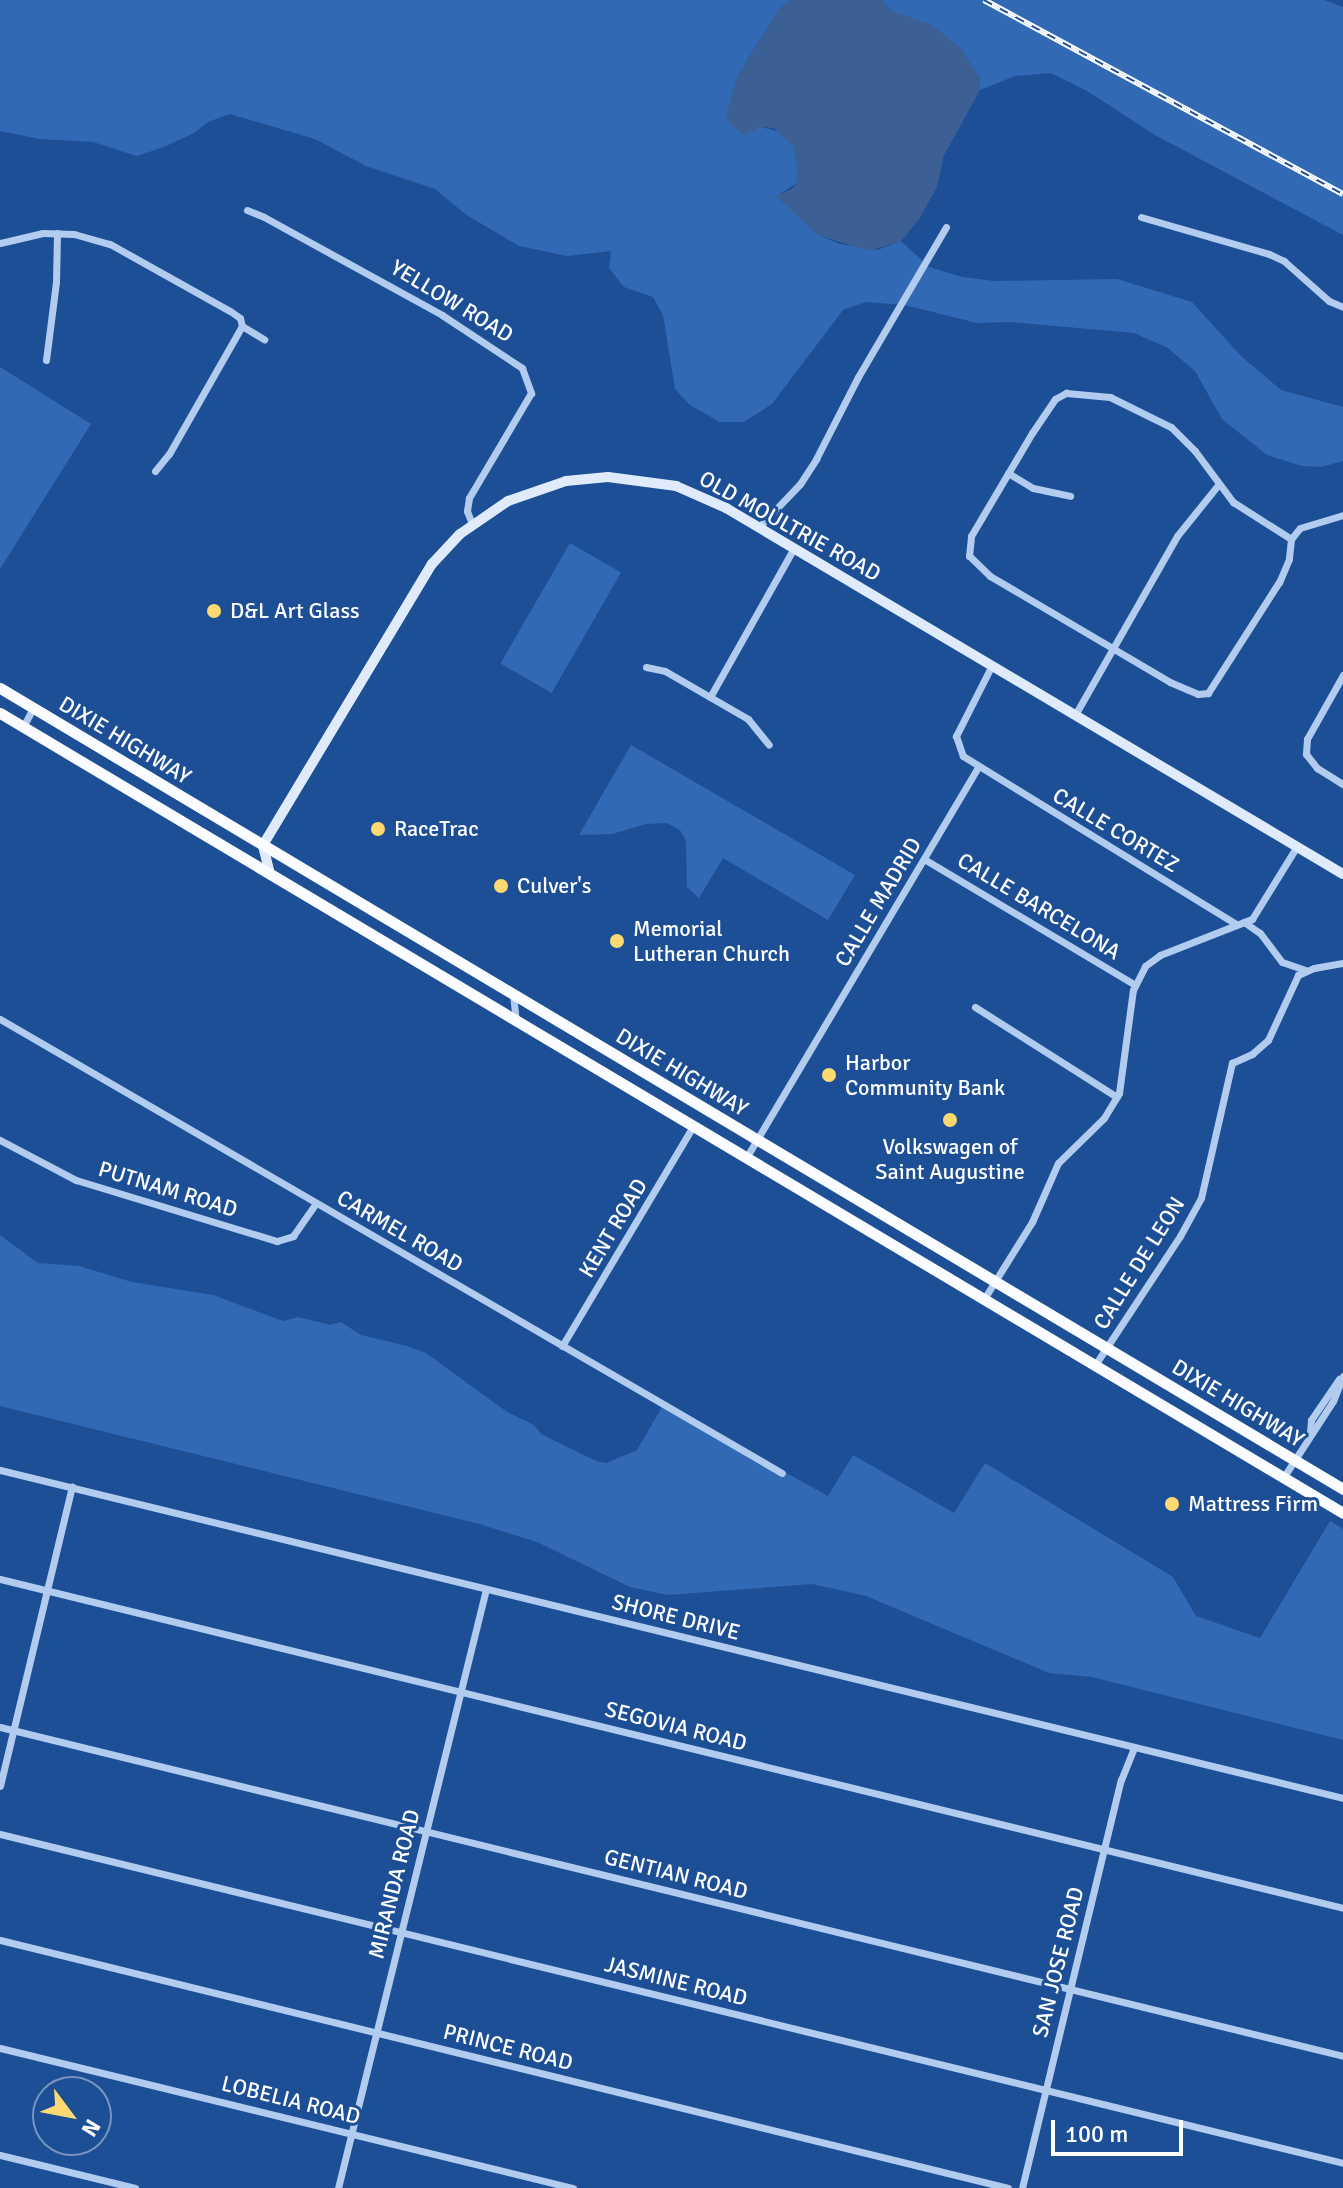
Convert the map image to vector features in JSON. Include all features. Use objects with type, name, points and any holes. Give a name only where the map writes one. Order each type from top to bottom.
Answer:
[{"type":"main road","name":"OLD MOULTRIE ROAD","points":[[263,845],[419,582],[447,546],[472,524],[508,501],[545,486],[608,477],[676,486],[759,527],[1343,874]]},
{"type":"main road","name":"DIXIE HIGHWAY","points":[[0,688],[1343,1489]]},
{"type":"main road","points":[[0,713],[1343,1513]]},
{"type":"main road","points":[[263,845],[270,874]]},
{"type":"street","name":"YELLOW ROAD","points":[[247,210],[428,307],[522,368],[531,393],[469,498],[467,511],[472,524]]},
{"type":"street","points":[[1141,217],[1269,254],[1284,261],[1329,301],[1343,307]]},
{"type":"street","points":[[759,527],[800,484],[816,459],[858,377],[946,227]]},
{"type":"street","points":[[0,243],[57,233],[74,234],[126,250],[240,318],[242,326],[169,454],[155,471]]},
{"type":"street","points":[[46,360],[56,282],[57,233]]},
{"type":"street","points":[[242,326],[264,339]]},
{"type":"street","points":[[1291,539],[1233,502],[1195,451],[1171,427],[1110,397],[1066,393],[1055,399],[1008,473],[971,536],[968,548],[973,562],[1112,647],[1187,691],[1208,693],[1279,582],[1289,559],[1291,539],[1300,528],[1343,515]]},
{"type":"street","points":[[1008,473],[1033,488],[1070,496]]},
{"type":"street","points":[[1075,715],[1177,536],[1218,485]]},
{"type":"street","points":[[710,697],[794,548]]},
{"type":"street","points":[[978,767],[963,756],[956,736],[992,665]]},
{"type":"street","points":[[646,667],[665,671],[748,719],[769,745]]},
{"type":"street","points":[[1343,675],[1307,739],[1306,754],[1317,768],[1343,784]]},
{"type":"street","points":[[23,727],[33,708]]},
{"type":"street","name":"CALLE MADRID","points":[[746,1158],[978,767]]},
{"type":"street","name":"CALLE CORTEZ","points":[[978,767],[1240,923]]},
{"type":"street","points":[[984,1299],[1032,1222],[1058,1163],[1104,1118],[1117,1097],[1124,1069],[1135,985],[1148,963],[1255,916],[1297,846]]},
{"type":"street","name":"CALLE BARCELONA","points":[[924,859],[1135,985]]},
{"type":"street","points":[[1240,923],[1260,933],[1282,962],[1305,970],[1343,963]]},
{"type":"street","name":"CALLE DE LEON","points":[[1095,1365],[1201,1198],[1232,1063],[1252,1054],[1268,1040],[1294,980],[1305,970]]},
{"type":"street","points":[[513,994],[516,1021]]},
{"type":"street","points":[[975,1007],[1117,1097]]},
{"type":"street","name":"CARMEL ROAD","points":[[0,1019],[782,1473]]},
{"type":"street","name":"KENT ROAD","points":[[562,1346],[693,1126]]},
{"type":"street","name":"PUTNAM ROAD","points":[[0,1140],[76,1180],[277,1241],[293,1236],[316,1203]]},
{"type":"street","points":[[1283,1478],[1310,1432],[1333,1401],[1343,1375]]},
{"type":"street","name":"SHORE DRIVE","points":[[0,1470],[1343,1798]]},
{"type":"street","points":[[0,1786],[72,1487]]},
{"type":"street","name":"SEGOVIA ROAD","points":[[0,1579],[1343,1908]]},
{"type":"street","name":"MIRANDA ROAD","points":[[338,2188],[486,1589]]},
{"type":"street","name":"GENTIAN ROAD","points":[[0,1727],[1343,2056]]},
{"type":"street","name":"SAN JOSE ROAD","points":[[1022,2188],[1121,1780],[1134,1747]]},
{"type":"street","name":"JASMINE ROAD","points":[[0,1834],[1343,2163]]},
{"type":"street","name":"PRINCE ROAD","points":[[0,1940],[1008,2188]]},
{"type":"street","name":"LOBELIA ROAD","points":[[0,2048],[573,2188]]},
{"type":"street","points":[[0,2155],[135,2188]]},
{"type":"shaded area","points":[[0,0],[792,0],[779,9],[737,77],[761,127],[781,132],[793,146],[798,168],[797,183],[777,196],[818,235],[840,244],[877,250],[901,241],[929,267],[962,277],[994,281],[1117,279],[1192,302],[1241,356],[1281,390],[1343,407],[1343,461],[1321,467],[1302,466],[1267,455],[1222,419],[1195,371],[1168,348],[1134,333],[1010,322],[977,323],[905,305],[866,302],[843,310],[772,404],[744,422],[720,422],[690,405],[675,389],[663,315],[653,297],[624,287],[609,268],[611,251],[567,256],[519,246],[465,214],[435,189],[366,166],[315,139],[230,114],[208,122],[194,133],[164,147],[137,156],[93,142],[39,139],[0,131]]},
{"type":"shaded area","points":[[792,0],[882,0],[890,10],[931,25],[960,47],[979,77],[980,90],[944,155],[937,187],[920,218],[901,241],[869,251],[818,235],[776,196],[792,189],[797,183],[798,168],[793,146],[774,128],[761,127],[744,135],[730,124],[726,115],[737,77],[779,9]]},
{"type":"shaded area","points":[[882,0],[1324,0],[1343,7],[1343,235],[1155,135],[1087,91],[1051,73],[1015,76],[980,90],[979,76],[890,10]]},
{"type":"shaded area","points":[[0,367],[91,424],[0,569]]},
{"type":"shaded area","points":[[570,543],[621,572],[552,693],[500,663]]},
{"type":"shaded area","points":[[631,745],[855,875],[828,920],[723,858],[699,898],[687,887],[686,841],[680,830],[667,823],[646,824],[612,834],[579,835]]},
{"type":"shaded area","points":[[0,1235],[38,1263],[79,1266],[132,1282],[213,1295],[283,1321],[298,1317],[330,1325],[341,1322],[361,1335],[426,1353],[507,1412],[534,1425],[541,1434],[596,1461],[606,1463],[637,1450],[663,1405],[828,1496],[853,1455],[954,1513],[985,1463],[1173,1577],[1196,1616],[1260,1638],[1330,1521],[1343,1529],[1343,1740],[1092,1677],[1049,1673],[866,1596],[812,1584],[668,1595],[630,1587],[537,1542],[479,1524],[0,1406]]},
{"type":"railway","points":[[984,0],[1343,194]]},
{"type":"place","name":"D&L Art Glass","points":[[214,611]]},
{"type":"place","name":"RaceTrac","points":[[378,829]]},
{"type":"place","name":"Culver's","points":[[501,886]]},
{"type":"place","name":"Memorial Lutheran Church","points":[[617,941]]},
{"type":"place","name":"Harbor Community Bank","points":[[829,1075]]},
{"type":"place","name":"Volkswagen of Saint Augustine","points":[[950,1120]]},
{"type":"place","name":"Mattress Firm","points":[[1172,1504]]}]
